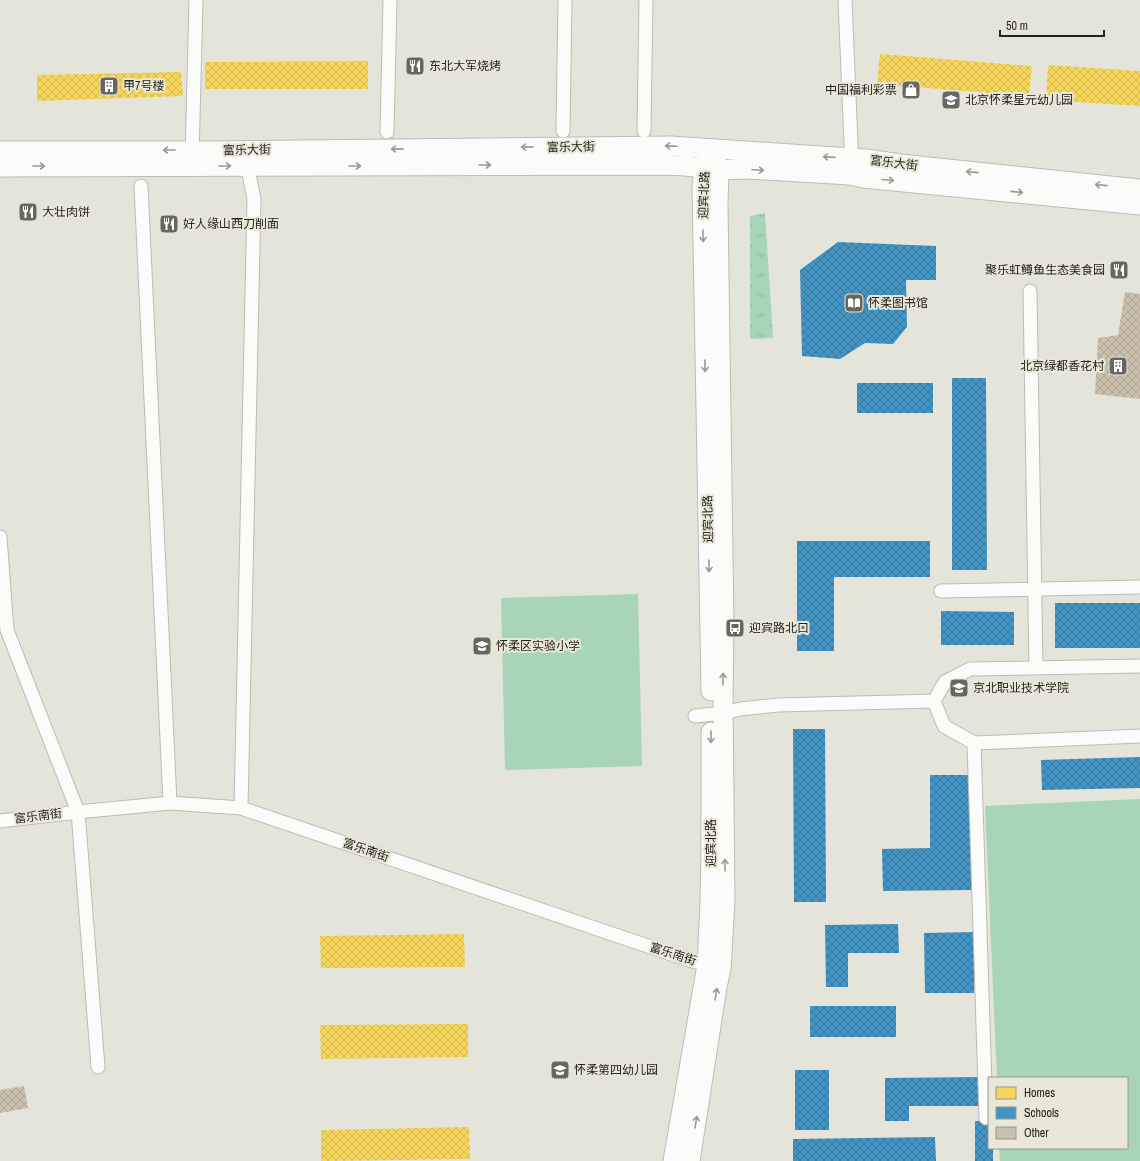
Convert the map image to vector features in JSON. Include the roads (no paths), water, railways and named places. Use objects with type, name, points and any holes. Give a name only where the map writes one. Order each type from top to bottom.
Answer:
[{"type":"main road","name":"富乐大街","points":[[246,158],[671,146],[710,148],[851,167],[864,178],[1140,205]]},
{"type":"main road","name":"迎宾北路","points":[[673,1161],[714,967],[725,902],[710,714],[724,626],[718,205],[710,148]]},
{"type":"main road","name":"富乐大街","points":[[0,151],[192,158],[661,165],[712,169],[851,167],[866,159],[900,164],[1140,189]]},
{"type":"main road","name":"富乐大街","points":[[0,167],[192,158]]},
{"type":"main road","name":"迎宾北路","points":[[690,1161],[717,987],[714,967]]},
{"type":"street","points":[[192,158],[196,0]]},
{"type":"street","points":[[387,132],[390,0]]},
{"type":"street","points":[[563,131],[565,0]]},
{"type":"street","points":[[644,131],[646,0]]},
{"type":"street","points":[[845,0],[851,167]]},
{"type":"street","points":[[241,808],[254,199],[246,158]]},
{"type":"street","points":[[141,186],[170,803]]},
{"type":"street","points":[[1030,291],[1036,668]]},
{"type":"street","points":[[0,537],[7,630],[78,812],[98,1067]]},
{"type":"street","points":[[941,591],[1140,587]]},
{"type":"street","points":[[934,701],[945,682],[970,669],[1140,666]]},
{"type":"street","points":[[710,714],[778,705],[934,701]]},
{"type":"street","points":[[934,701],[944,726],[974,743],[1140,736]]},
{"type":"street","points":[[974,743],[986,1118]]},
{"type":"street","name":"富乐南街","points":[[0,821],[170,803],[241,808],[689,960],[714,967]]},
{"type":"place","name":"东北大军烧烤","points":[[415,66]]},
{"type":"place","name":"甲7号楼","points":[[109,86]]},
{"type":"place","name":"中国福利彩票","points":[[911,90]]},
{"type":"place","name":"北京怀柔星元幼儿园","points":[[951,100]]},
{"type":"place","name":"大壮肉饼","points":[[28,212]]},
{"type":"place","name":"好人缘山西刀削面","points":[[169,224]]},
{"type":"place","name":"聚乐虹鳟鱼生态美食园","points":[[1119,270]]},
{"type":"place","name":"怀柔图书馆","points":[[854,303]]},
{"type":"place","name":"北京绿都香花村","points":[[1118,366]]},
{"type":"place","name":"迎宾路北口","points":[[735,628]]},
{"type":"place","name":"怀柔区实验小学","points":[[482,646]]},
{"type":"place","name":"京北职业技术学院","points":[[959,688]]},
{"type":"place","name":"怀柔第四幼儿园","points":[[560,1070]]}]
